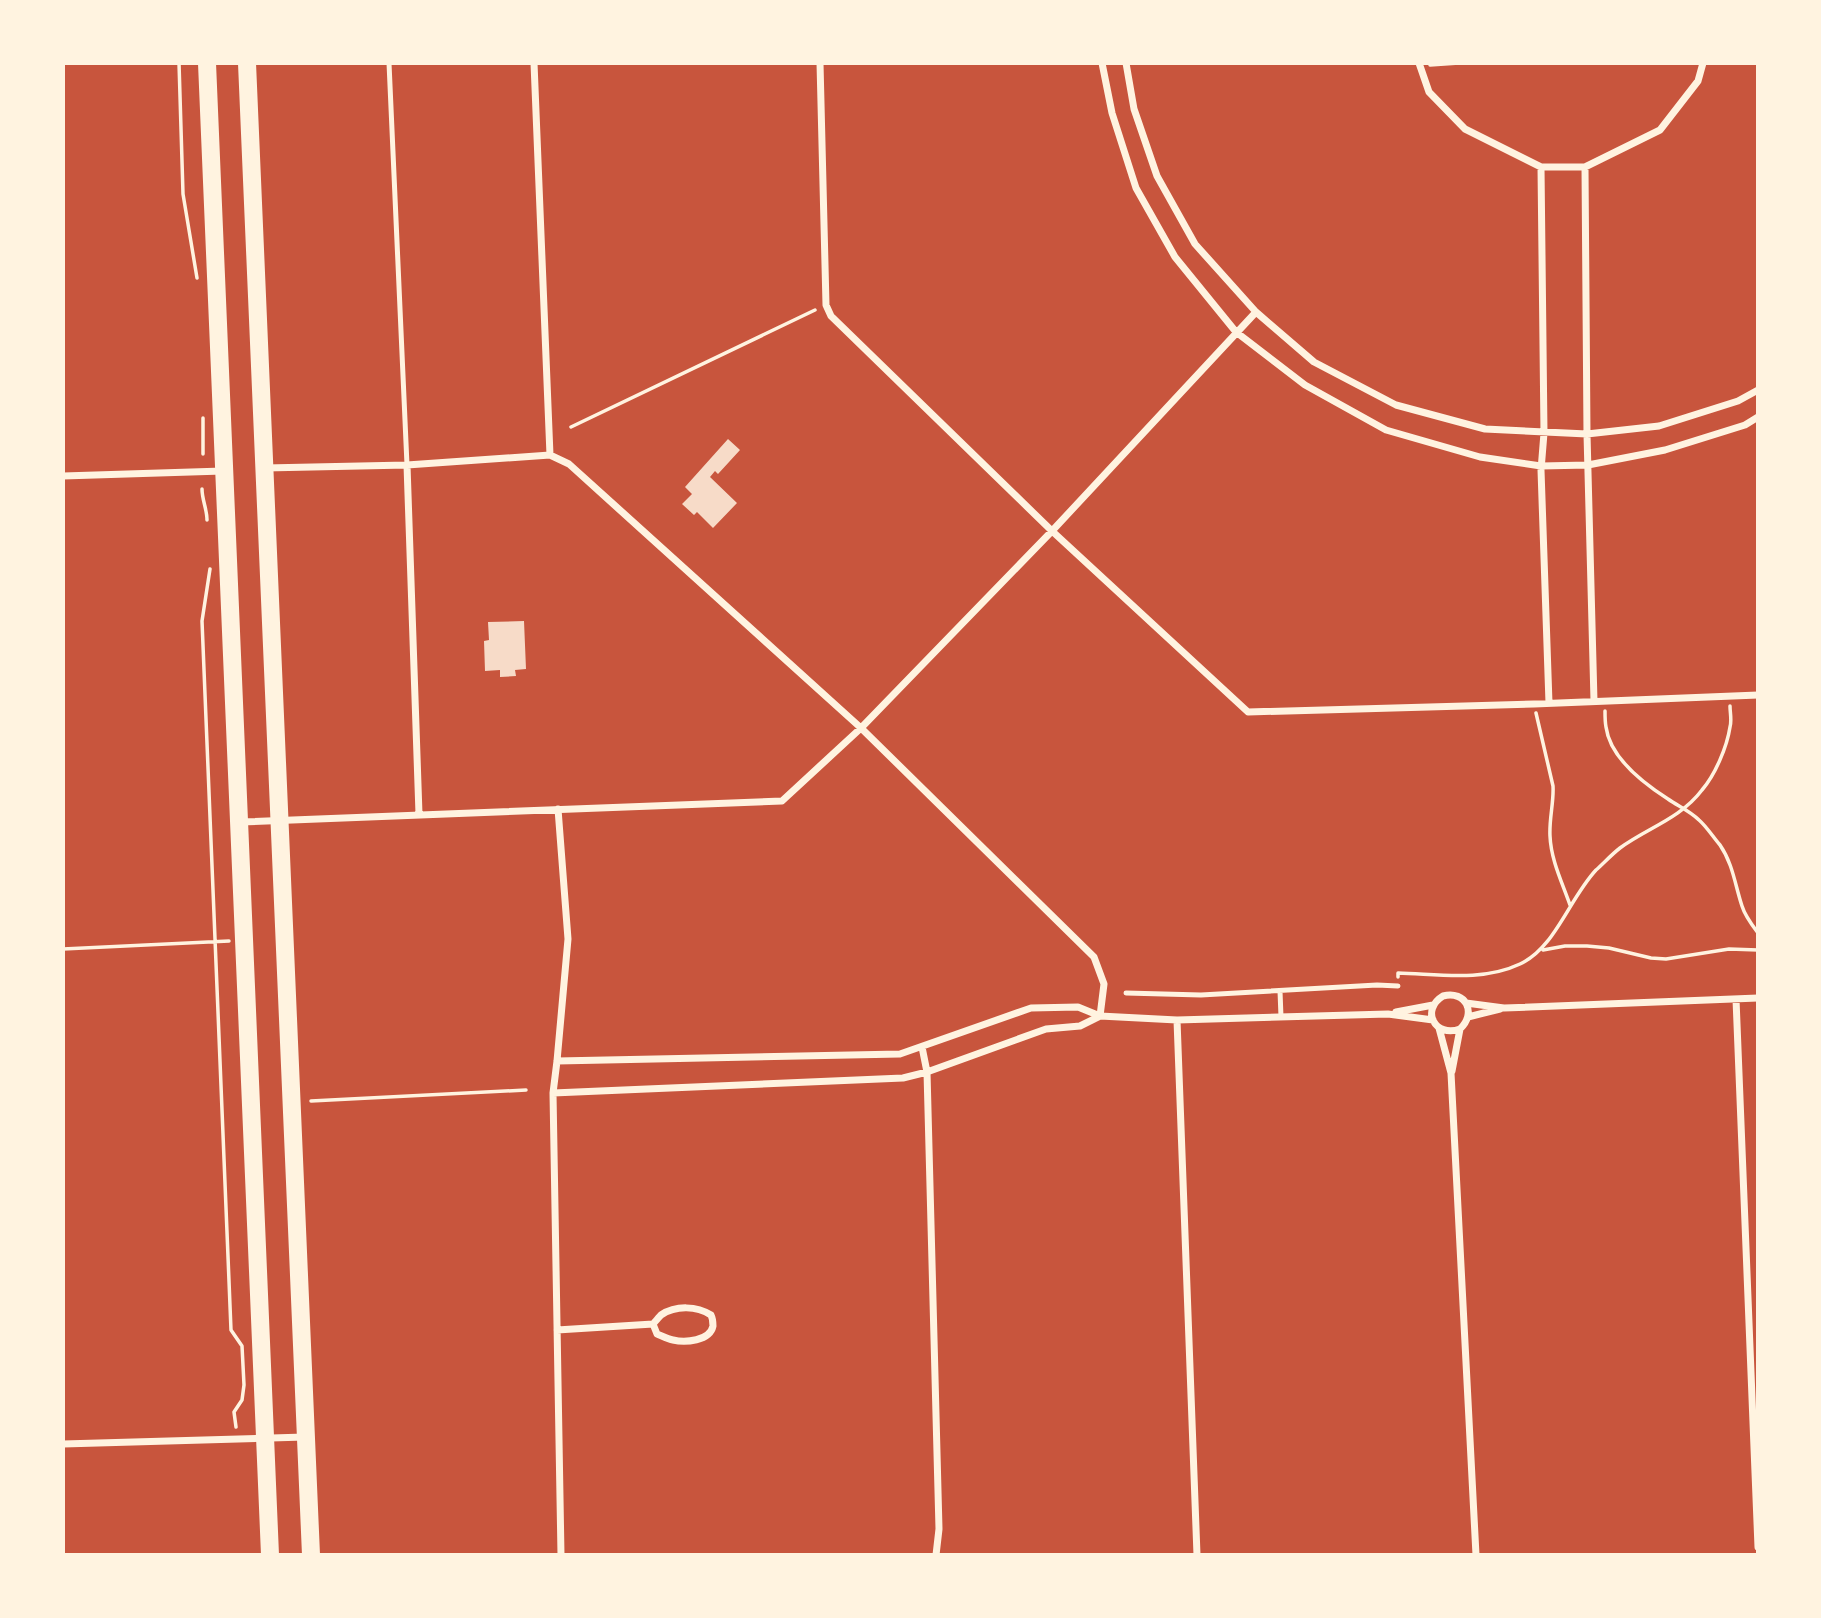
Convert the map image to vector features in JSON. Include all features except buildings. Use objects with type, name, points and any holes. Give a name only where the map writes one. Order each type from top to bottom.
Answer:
[{"type":"highway","points":[[207,63],[270,1555]]},
{"type":"highway","points":[[247,63],[311,1555]]},
{"type":"street","points":[[534,63],[550,455]]},
{"type":"street","points":[[820,63],[826,305],[831,316],[1052,531],[1248,712],[1758,695]]},
{"type":"street","points":[[1102,63],[1112,113],[1136,188],[1175,257],[1236,332],[1305,386],[1387,430],[1480,457],[1541,466],[1588,465],[1665,450],[1745,425],[1758,417]]},
{"type":"street","points":[[1126,63],[1134,108],[1157,176],[1195,244],[1256,312],[1314,362],[1396,405],[1485,429],[1587,434],[1659,425],[1738,401],[1758,390]]},
{"type":"street","points":[[1420,64],[1429,92],[1465,129],[1541,167],[1585,167],[1660,130],[1698,81],[1703,63]]},
{"type":"street","points":[[1541,167],[1544,433],[1541,466],[1549,703]]},
{"type":"street","points":[[1585,167],[1587,434],[1594,701]]},
{"type":"street","points":[[239,822],[782,802],[861,728],[1052,531],[1256,312]]},
{"type":"street","points":[[265,468],[407,465],[550,455],[569,464],[861,728],[1094,957],[1104,984],[1100,1016]]},
{"type":"street","points":[[407,465],[419,814]]},
{"type":"street","points":[[63,476],[224,471]]},
{"type":"street","points":[[558,809],[568,939],[553,1093],[561,1555]]},
{"type":"street","points":[[1439,1028],[1453,1031],[1465,1024],[1468,1017],[1466,1003],[1462,998],[1449,994],[1437,999],[1431,1012],[1439,1028],[1451,1073],[1476,1555]]},
{"type":"street","points":[[1466,1003],[1504,1008],[1758,998]]},
{"type":"street","points":[[1736,999],[1758,1546]]},
{"type":"street","points":[[1388,1014],[1433,1004]]},
{"type":"street","points":[[557,1061],[900,1054],[1031,1008],[1079,1007],[1100,1016],[1177,1020],[1388,1014],[1433,1020]]},
{"type":"street","points":[[1468,1017],[1504,1008]]},
{"type":"street","points":[[553,1093],[902,1079],[1046,1029],[1080,1026],[1100,1016]]},
{"type":"street","points":[[1177,1020],[1197,1555]]},
{"type":"street","points":[[1451,1073],[1460,1029]]},
{"type":"street","points":[[922,1047],[927,1072],[939,1529],[936,1555]]},
{"type":"street","points":[[557,1330],[653,1324],[661,1315],[692,1307],[711,1315],[713,1325],[710,1332],[700,1339],[674,1341],[657,1334],[653,1324]]},
{"type":"street","points":[[63,1444],[306,1437]]},
{"type":"lane","points":[[389,63],[407,465]]},
{"type":"lane","points":[[1126,993],[1201,995],[1398,986]]},
{"type":"lane","points":[[1280,991],[1281,1017]]},
{"type":"path","points":[[179,63],[183,194],[199,288]]},
{"type":"path","points":[[1420,64],[1459,63]]},
{"type":"path","points":[[571,427],[826,305]]},
{"type":"path","points":[[203,413],[203,454]]},
{"type":"path","points":[[202,489],[207,520]]},
{"type":"path","points":[[209,558],[210,570],[202,621],[232,1329],[242,1346],[244,1385],[242,1400],[234,1412],[237,1440]]},
{"type":"path","points":[[1398,986],[1398,973],[1491,973],[1518,965],[1533,957],[1541,950],[1595,872],[1620,848],[1675,817],[1704,789],[1720,758],[1731,726],[1730,697]]},
{"type":"path","points":[[1604,701],[1606,729],[1618,754],[1645,782],[1699,820],[1721,847],[1733,872],[1742,907],[1758,933]]},
{"type":"path","points":[[1534,704],[1553,786],[1549,834],[1551,851],[1570,905]]},
{"type":"path","points":[[63,948],[244,941]]},
{"type":"path","points":[[1541,950],[1587,946],[1651,958],[1729,949],[1758,950]]},
{"type":"path","points":[[311,1101],[526,1090]]}]
